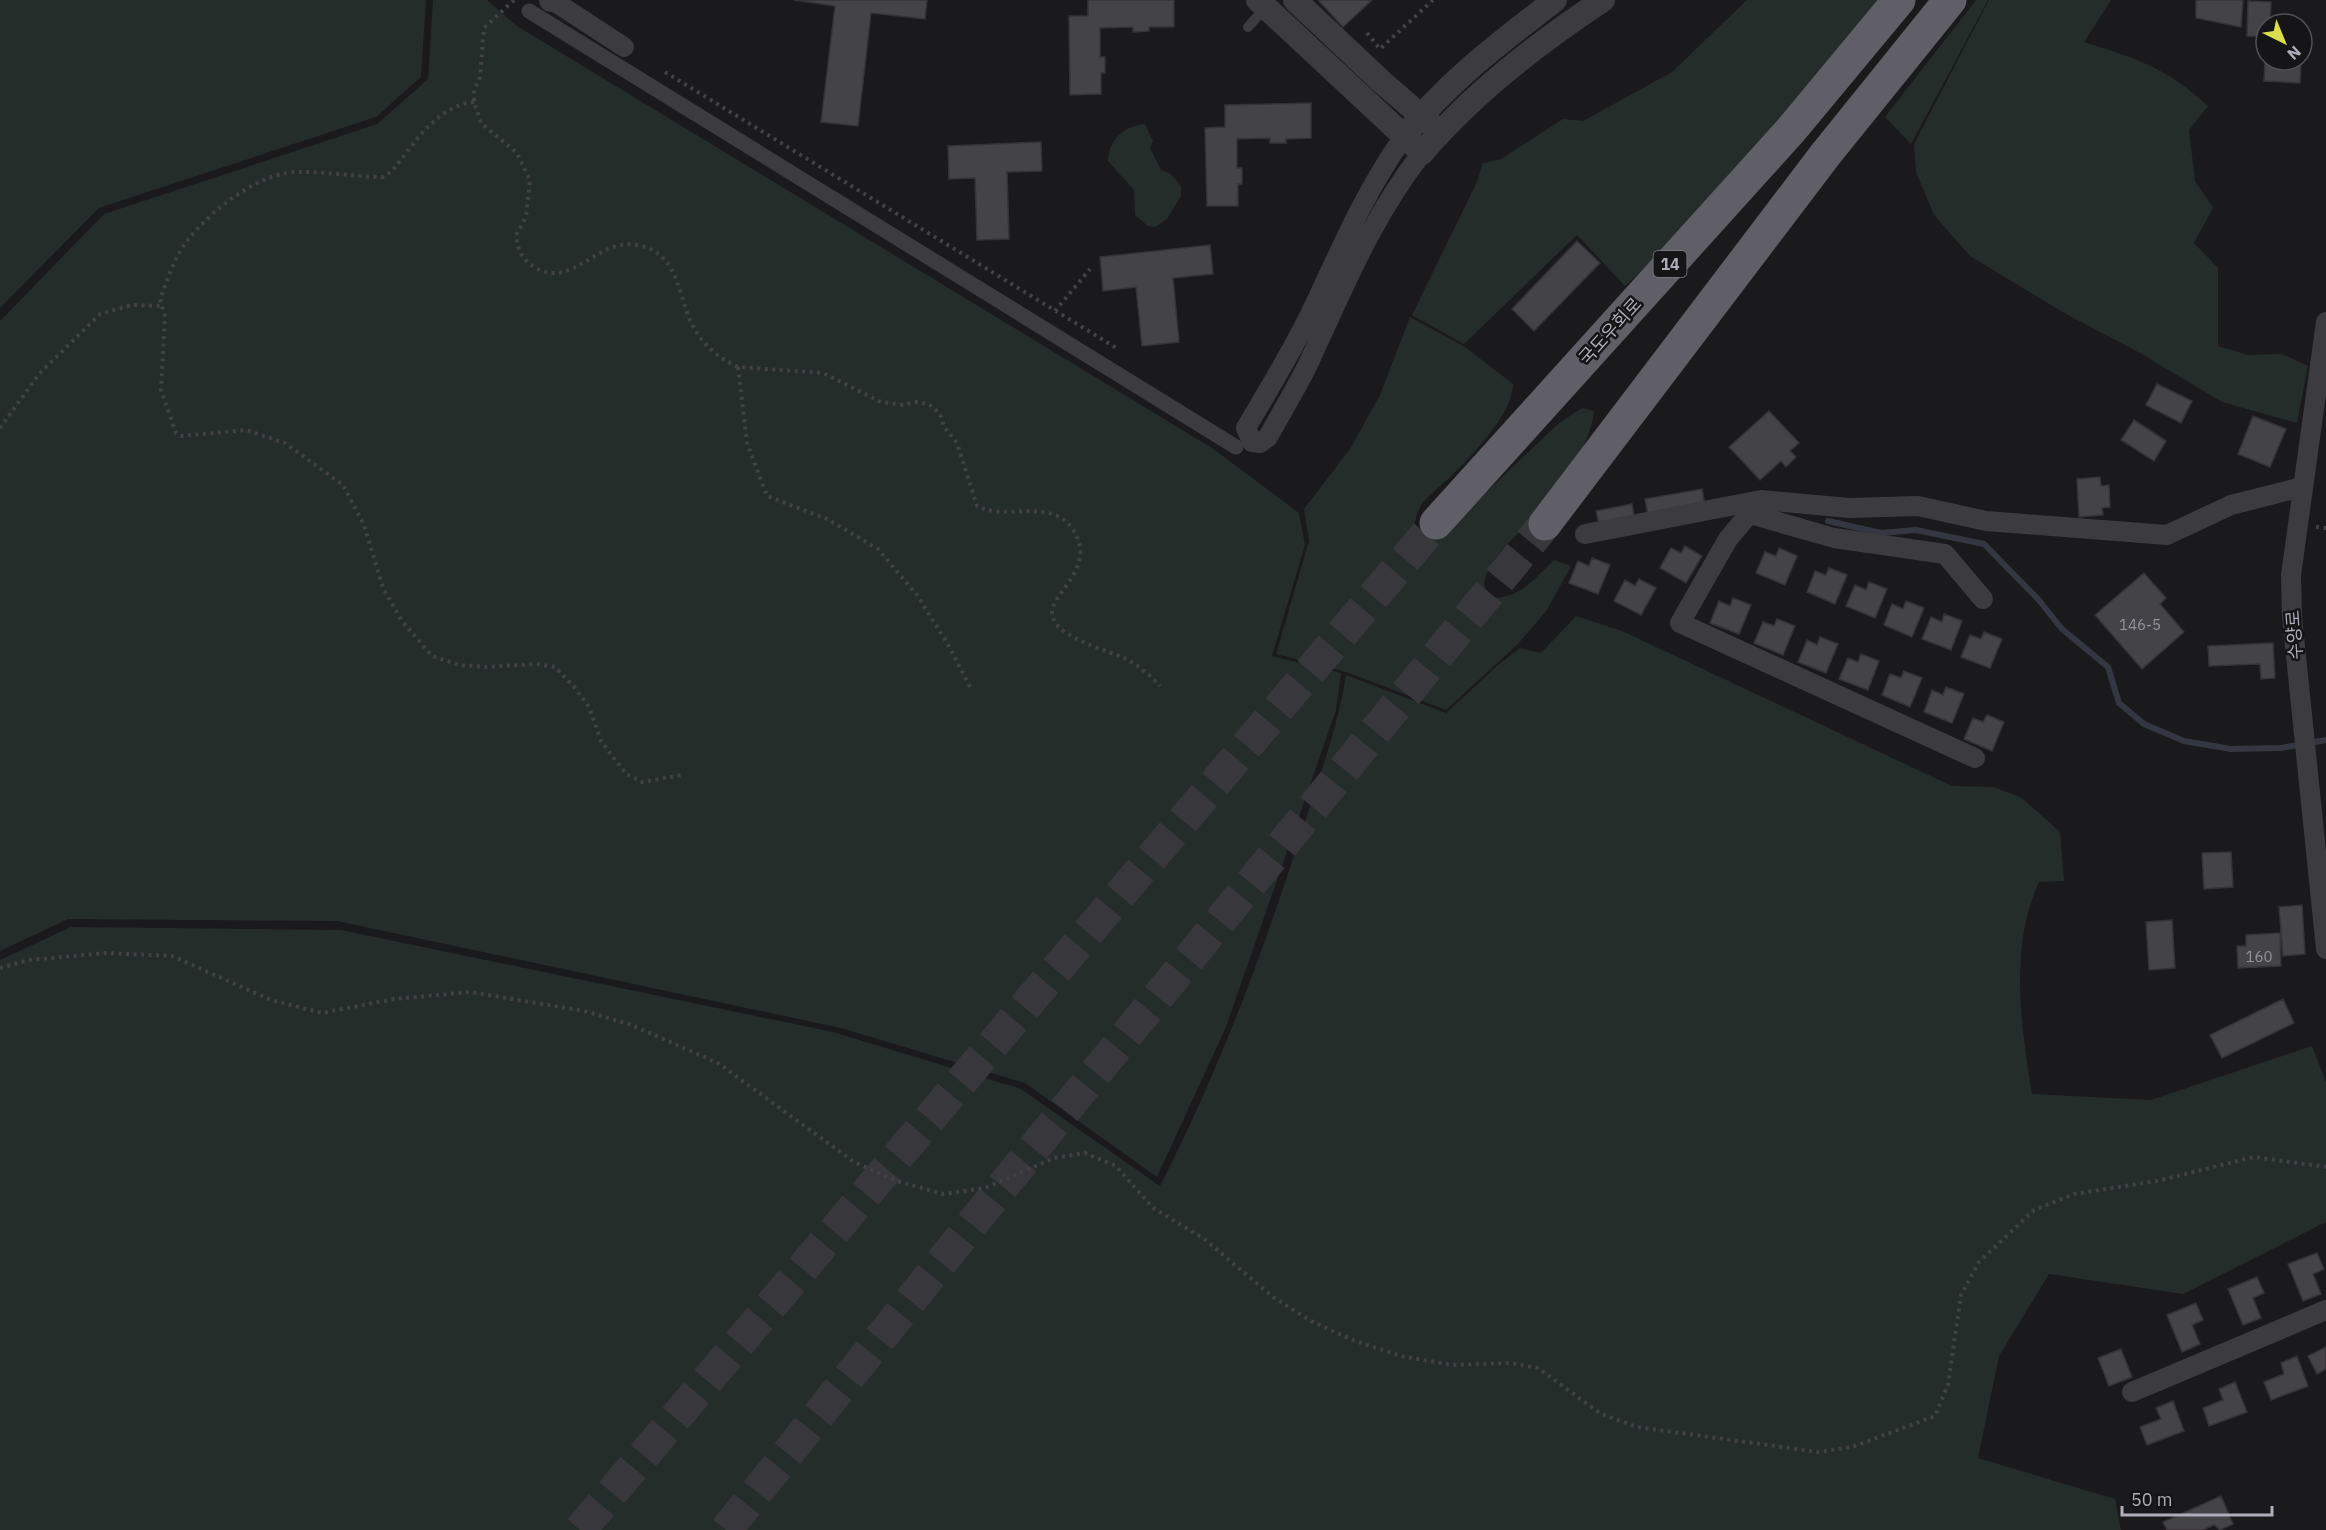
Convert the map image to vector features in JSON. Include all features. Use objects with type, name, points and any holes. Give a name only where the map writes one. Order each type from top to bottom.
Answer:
[{"type":"highway","name":"국도우회로","points":[[1436,523],[1791,130],[1899,0]]},
{"type":"highway","points":[[1545,524],[1825,155],[1950,0]]},
{"type":"street","points":[[551,0],[624,47]]},
{"type":"street","points":[[1295,0],[1383,83],[1440,131]]},
{"type":"street","points":[[1555,0],[1460,78],[1420,115],[1412,145],[1399,182],[1360,249],[1309,363],[1268,436],[1260,443],[1252,442],[1246,429],[1289,355],[1343,240],[1381,170],[1412,145],[1440,131],[1492,85],[1576,18],[1603,0]]},
{"type":"street","points":[[1265,2],[1412,145]]},
{"type":"street","points":[[529,11],[1236,447]]},
{"type":"street","points":[[1383,83],[1412,92],[1428,91],[1460,78]]},
{"type":"street","name":"수양로","points":[[2326,321],[2302,487],[2291,586],[2308,786],[2326,949]]},
{"type":"street","points":[[1586,534],[1755,507],[1918,506],[1986,521],[2167,535],[2231,505],[2302,487]]},
{"type":"street","points":[[1755,507],[1834,538],[1945,554],[1983,599]]},
{"type":"street","points":[[1755,507],[1728,538],[1680,623],[1975,759]]},
{"type":"street","points":[[2132,1392],[2326,1310]]},
{"type":"lane","points":[[1248,27],[1265,2]]},
{"type":"path","points":[[514,0],[484,28],[480,77],[474,90],[474,102],[481,123],[517,153],[531,180],[526,217],[516,235],[519,252],[526,262],[546,274],[561,274],[599,251],[616,244],[638,245],[654,251],[677,277],[689,319],[710,351],[738,367],[823,373],[881,402],[903,405],[916,402],[929,404],[940,414],[944,427],[957,443],[977,506],[985,511],[1021,510],[1058,516],[1073,529],[1081,546],[1080,561],[1052,608],[1052,618],[1058,626],[1078,639],[1125,659],[1148,674],[1160,686]]},
{"type":"path","points":[[1367,33],[1380,49],[1433,0]]},
{"type":"path","points":[[664,71],[1118,349]]},
{"type":"path","points":[[474,102],[457,105],[437,116],[392,171],[382,177],[294,172],[268,178],[243,191],[194,233],[180,252],[160,300],[165,316],[161,390],[176,433],[188,437],[246,430],[285,443],[343,485],[364,525],[383,588],[402,621],[432,656],[459,665],[486,667],[536,664],[555,667],[589,707],[601,741],[626,774],[642,782],[682,775]]},
{"type":"path","points":[[1055,311],[1090,269]]},
{"type":"path","points":[[0,428],[39,374],[99,314],[132,305],[162,306]]},
{"type":"path","points":[[738,367],[747,443],[767,496],[827,519],[878,549],[917,595],[949,646],[970,687]]},
{"type":"path","points":[[0,968],[29,960],[106,953],[172,956],[271,1000],[322,1013],[394,999],[470,992],[584,1011],[629,1024],[718,1064],[854,1162],[897,1181],[943,1194],[985,1188],[1054,1158],[1085,1153],[1116,1166],[1153,1208],[1203,1238],[1274,1297],[1311,1321],[1355,1341],[1401,1356],[1452,1365],[1510,1363],[1538,1368],[1601,1414],[1636,1427],[1818,1452],[1852,1447],[1935,1416],[1948,1385],[1961,1295],[1979,1262],[2034,1210],[2074,1194],[2157,1181],[2254,1157],[2326,1167]]},
{"type":"shaded area","points":[[0,0],[426,0],[421,77],[376,117],[99,208],[0,308]]},
{"type":"shaded area","points":[[433,0],[487,0],[517,26],[1212,448],[1299,513],[1305,545],[1272,656],[1341,673],[1336,710],[1226,1027],[1157,1177],[1025,1083],[841,1028],[337,921],[68,919],[0,951],[0,321],[104,214],[377,124],[428,79]]},
{"type":"shaded area","points":[[1747,0],[1881,0],[1680,235],[1625,286],[1577,235],[1464,344],[1412,315],[1476,184],[1483,163],[1501,159],[1563,119],[1583,121],[1672,72]]},
{"type":"shaded area","points":[[1976,0],[1988,0],[1911,144],[1885,117]]},
{"type":"shaded area","points":[[1989,0],[2111,0],[2084,42],[2120,53],[2164,73],[2179,82],[2208,106],[2189,130],[2195,181],[2213,208],[2194,243],[2218,268],[2218,346],[2248,355],[2282,354],[2308,366],[2297,423],[2222,402],[2140,353],[2066,314],[1970,256],[1934,215],[1916,172],[1914,144]]},
{"type":"shaded area","points":[[1145,124],[1153,141],[1150,148],[1161,170],[1171,174],[1181,186],[1181,196],[1167,219],[1155,227],[1148,226],[1135,215],[1134,190],[1108,161],[1111,146],[1119,135],[1137,125]]},
{"type":"shaded area","points":[[1410,317],[1465,347],[1513,384],[1506,408],[1481,445],[1422,504],[1414,529],[1429,539],[1442,534],[1559,423],[1582,408],[1594,411],[1585,442],[1568,474],[1491,564],[1484,581],[1485,588],[1488,597],[1508,596],[1525,587],[1554,560],[1571,566],[1547,610],[1518,644],[1446,710],[1346,672],[1276,654],[1309,541],[1304,509],[1350,449],[1380,395]]},
{"type":"shaded area","points":[[1576,616],[1622,631],[1952,786],[1994,787],[2022,798],[2060,832],[2064,881],[2039,882],[2024,933],[2021,960],[2021,1014],[2032,1094],[2151,1100],[2312,1046],[2326,1082],[2326,1222],[2183,1294],[2049,1274],[1999,1356],[1978,1458],[2115,1499],[2121,1530],[0,1530],[0,960],[71,927],[341,930],[833,1032],[1021,1089],[1160,1186],[1202,1099],[1256,965],[1327,752],[1346,675],[1446,713],[1520,648],[1541,653]]},
{"type":"building","points":[[794,0],[927,0],[925,19],[871,13],[858,126],[821,122],[835,6]]},
{"type":"building","points":[[1088,0],[1174,0],[1174,27],[1149,27],[1149,31],[1133,32],[1133,27],[1100,28],[1100,57],[1105,57],[1105,73],[1101,73],[1101,94],[1070,95],[1069,16],[1088,16]]},
{"type":"building","points":[[1320,0],[1372,0],[1343,27]]},
{"type":"building","points":[[2196,0],[2243,0],[2241,27],[2196,18]]},
{"type":"building","points":[[2248,1],[2271,2],[2271,12],[2254,12],[2254,36],[2247,36]]},
{"type":"building","points":[[2264,72],[2301,72],[2300,83],[2264,81]]},
{"type":"building","points":[[1311,103],[1311,138],[1286,139],[1286,143],[1270,143],[1270,138],[1237,139],[1237,168],[1242,168],[1242,184],[1238,184],[1238,206],[1207,206],[1205,128],[1225,127],[1225,105]]},
{"type":"building","points":[[1041,142],[1042,171],[1007,172],[1009,239],[977,240],[975,178],[949,179],[948,146]]},
{"type":"building","points":[[1577,241],[1600,263],[1534,331],[1512,309]]},
{"type":"building","points":[[1210,245],[1213,274],[1173,278],[1179,342],[1142,346],[1136,287],[1103,291],[1100,257]]},
{"type":"building","points":[[2157,384],[2192,401],[2181,423],[2146,405]]},
{"type":"building","points":[[1769,411],[1799,443],[1790,451],[1796,457],[1786,467],[1781,461],[1760,480],[1729,447]]},
{"type":"building","points":[[2253,416],[2286,429],[2270,467],[2238,454]]},
{"type":"building","points":[[2134,420],[2166,441],[2154,461],[2121,440]]},
{"type":"building","points":[[2100,477],[2101,486],[2109,485],[2110,507],[2102,508],[2103,515],[2079,517],[2077,479]]},
{"type":"building","points":[[1702,489],[1705,506],[1648,516],[1645,499]]},
{"type":"building","points":[[1632,504],[1635,521],[1600,528],[1596,511]]},
{"type":"building","points":[[1685,546],[1702,556],[1686,583],[1660,568],[1671,548],[1681,553]]},
{"type":"building","points":[[1779,548],[1797,556],[1785,585],[1756,573],[1765,552],[1776,556]]},
{"type":"building","points":[[1592,558],[1610,565],[1598,594],[1569,583],[1578,561],[1589,566]]},
{"type":"building","points":[[1829,568],[1847,575],[1835,604],[1807,592],[1815,571],[1826,575]]},
{"type":"building","points":[[2144,573],[2166,598],[2160,604],[2184,632],[2142,669],[2095,615]]},
{"type":"building","points":[[1639,579],[1656,588],[1641,615],[1614,601],[1625,580],[1635,586]]},
{"type":"building","points":[[1869,582],[1887,589],[1875,618],[1846,606],[1855,585],[1866,590]]},
{"type":"building","points":[[1733,598],[1751,605],[1739,634],[1710,623],[1719,601],[1730,606]]},
{"type":"building","points":[[1906,601],[1924,608],[1912,637],[1884,625],[1892,604],[1903,609]]},
{"type":"building","points":[[1944,614],[1962,621],[1951,650],[1922,639],[1931,617],[1942,622]]},
{"type":"building","points":[[1777,619],[1795,626],[1783,655],[1754,643],[1763,622],[1774,626]]},
{"type":"building","points":[[1984,632],[2002,639],[1990,668],[1961,657],[1970,635],[1981,639]]},
{"type":"building","points":[[1820,637],[1838,644],[1826,673],[1798,662],[1807,640],[1817,645]]},
{"type":"building","points":[[2273,643],[2275,678],[2261,679],[2260,664],[2209,666],[2208,646]]},
{"type":"building","points":[[1861,654],[1879,661],[1868,690],[1839,679],[1848,658],[1858,662]]},
{"type":"building","points":[[1904,671],[1922,678],[1910,707],[1882,695],[1890,674],[1901,678]]},
{"type":"building","points":[[1946,687],[1964,694],[1952,723],[1924,712],[1932,690],[1943,695]]},
{"type":"building","points":[[1987,715],[2004,722],[1992,751],[1964,739],[1973,718],[1983,722]]},
{"type":"building","points":[[2231,852],[2233,887],[2204,889],[2202,853]]},
{"type":"building","points":[[2302,905],[2305,954],[2283,956],[2279,907]]},
{"type":"building","points":[[2172,920],[2175,968],[2149,970],[2146,922]]},
{"type":"building","points":[[2280,933],[2281,966],[2238,968],[2237,946],[2246,946],[2246,935]]},
{"type":"building","points":[[2283,999],[2294,1023],[2222,1058],[2210,1035]]},
{"type":"building","points":[[2317,1253],[2324,1269],[2313,1274],[2321,1294],[2303,1301],[2288,1264]]},
{"type":"building","points":[[2257,1277],[2264,1293],[2253,1298],[2261,1318],[2243,1325],[2228,1289]]},
{"type":"building","points":[[2196,1303],[2203,1320],[2192,1325],[2200,1344],[2182,1352],[2167,1315]]},
{"type":"building","points":[[2326,1347],[2326,1369],[2317,1374],[2308,1356]]},
{"type":"building","points":[[2121,1349],[2132,1377],[2109,1386],[2098,1358]]},
{"type":"building","points":[[2297,1356],[2308,1386],[2271,1400],[2264,1382],[2284,1374],[2281,1363]]},
{"type":"building","points":[[2235,1382],[2247,1412],[2209,1426],[2203,1408],[2223,1400],[2219,1389]]},
{"type":"building","points":[[2173,1401],[2184,1431],[2147,1445],[2140,1427],[2161,1419],[2156,1408]]},
{"type":"building","points":[[2221,1496],[2233,1524],[2220,1530],[2214,1525],[2203,1530],[2167,1530],[2163,1522]]},
{"type":"waterway","points":[[1828,521],[1881,533],[1916,530],[1984,544],[2038,599],[2062,629],[2108,667],[2119,703],[2144,724],[2184,741],[2231,749],[2281,748],[2326,740]]},
{"type":"tunnel","points":[[580,1530],[1436,523]]},
{"type":"tunnel","points":[[726,1530],[980,1214],[1545,524]]}]
